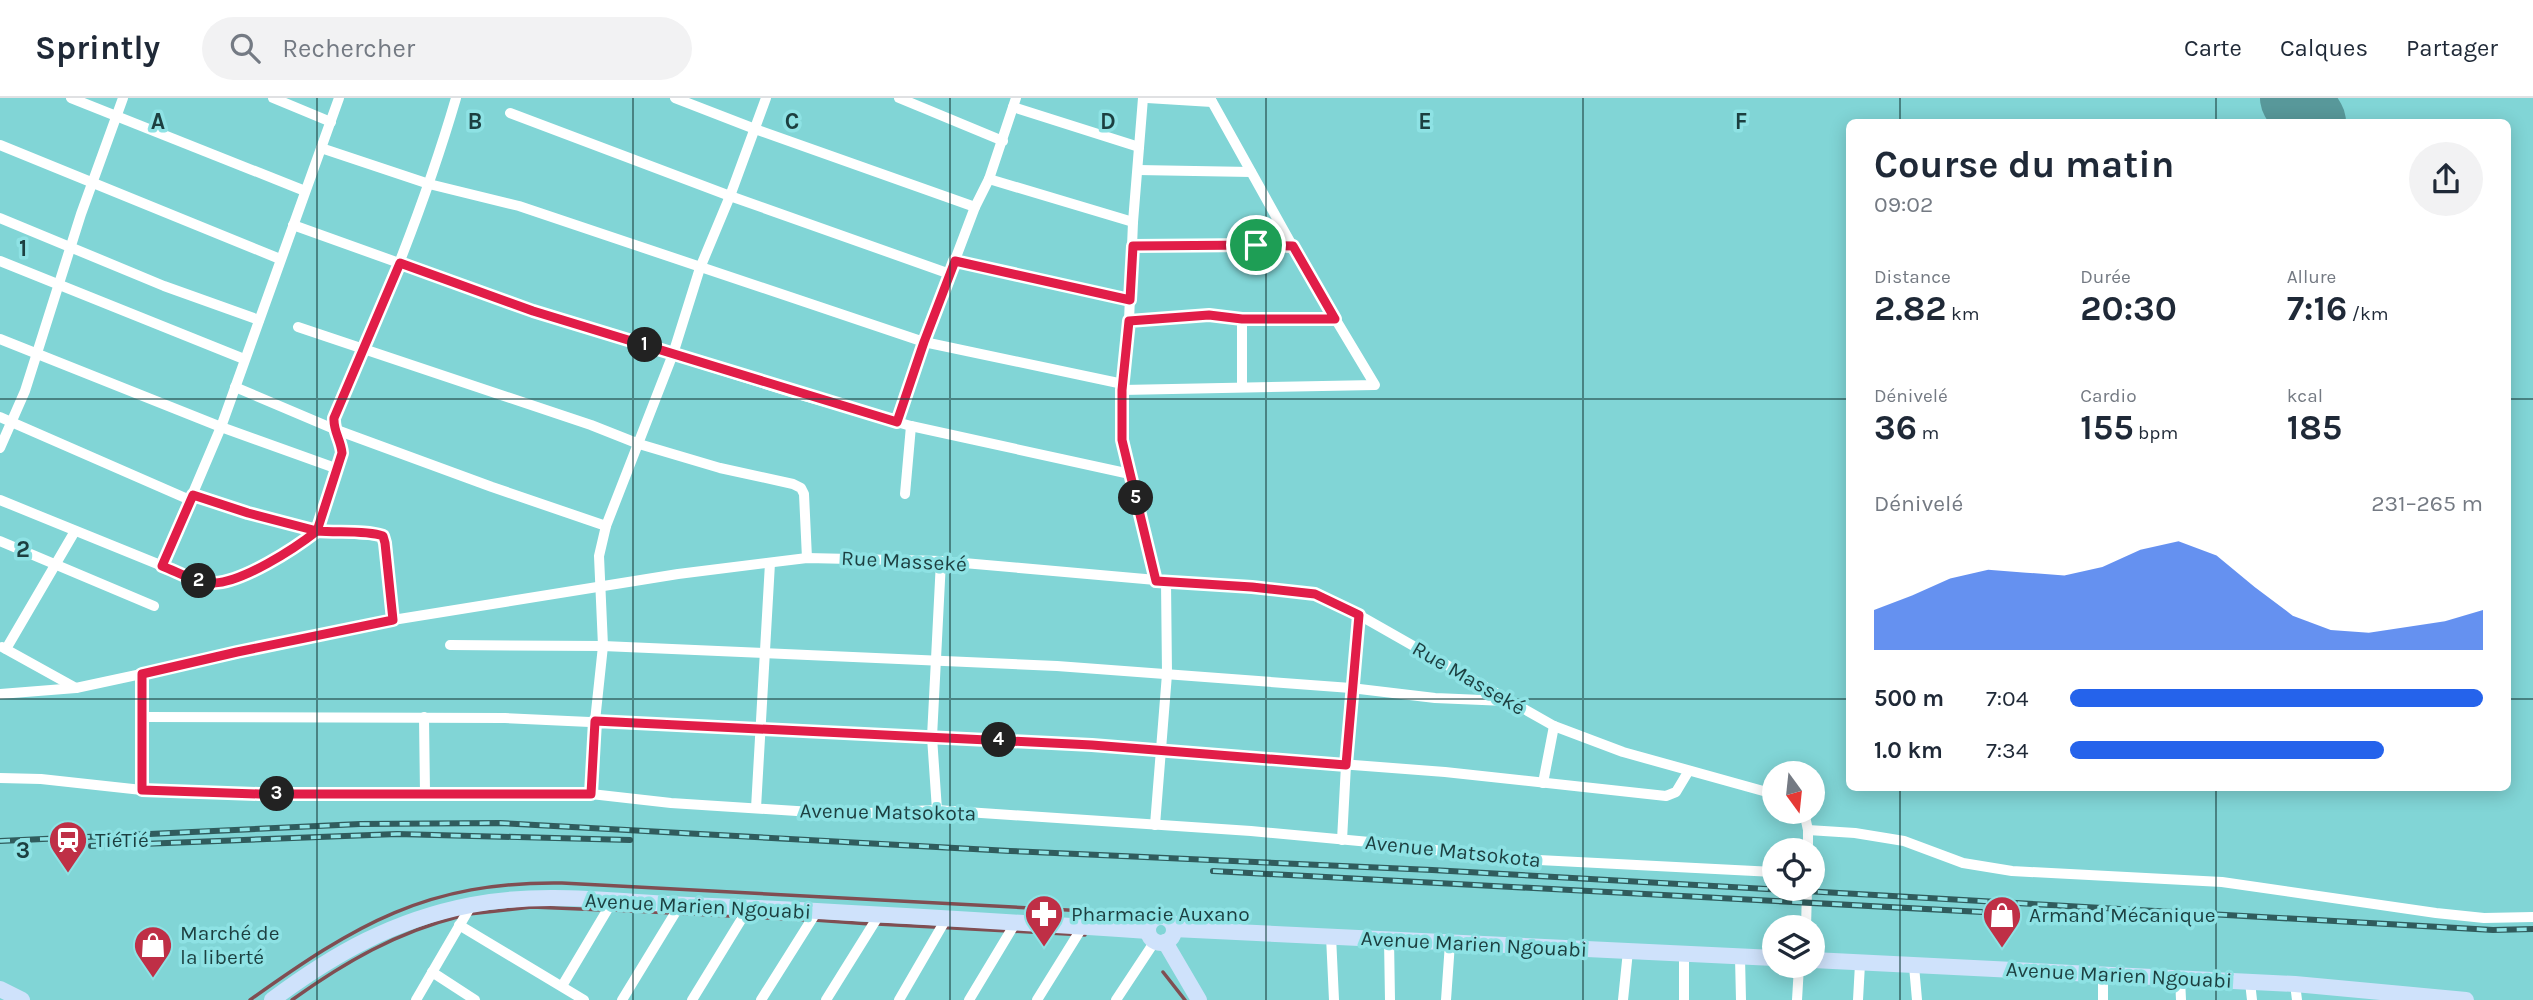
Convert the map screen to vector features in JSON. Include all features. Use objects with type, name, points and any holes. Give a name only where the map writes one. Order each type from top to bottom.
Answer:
[{"type":"street","points":[[71,98],[305,191]]},
{"type":"street","points":[[0,448],[13,423],[123,98]]},
{"type":"street","points":[[273,98],[331,122]]},
{"type":"street","points":[[162,566],[221,427],[339,98]]},
{"type":"street","points":[[0,500],[202,582],[225,582],[285,554],[317,531],[342,453],[342,444],[334,429],[334,418],[400,263],[456,98]]},
{"type":"street","points":[[676,98],[975,207]]},
{"type":"street","points":[[591,794],[603,646],[599,556],[606,526],[673,354],[700,268],[766,98]]},
{"type":"street","points":[[899,98],[1003,141]]},
{"type":"street","points":[[321,148],[429,184],[519,206],[924,342],[1122,387],[1375,385],[1211,100],[1145,98],[1133,222],[1129,321],[1122,387],[1122,440],[1161,582],[1167,674],[1155,825]]},
{"type":"street","points":[[897,422],[975,207],[989,180],[1014,103],[1139,147]]},
{"type":"street","points":[[510,113],[730,196],[950,274]]},
{"type":"street","points":[[0,145],[280,259]]},
{"type":"street","points":[[1138,170],[1251,172]]},
{"type":"street","points":[[989,180],[1133,222]]},
{"type":"street","points":[[0,218],[164,286],[259,320]]},
{"type":"street","points":[[293,225],[533,311],[797,394],[911,426],[1130,474]]},
{"type":"street","points":[[1133,246],[1293,246]]},
{"type":"street","points":[[0,261],[244,359]]},
{"type":"street","points":[[955,261],[1130,300]]},
{"type":"street","points":[[1129,321],[1209,315],[1242,319],[1335,319]]},
{"type":"street","points":[[1242,319],[1242,387]]},
{"type":"street","points":[[298,327],[591,425],[639,444],[720,468],[793,484],[801,488],[804,494],[807,558]]},
{"type":"street","points":[[0,339],[221,427],[338,469]]},
{"type":"street","points":[[235,387],[334,429],[606,526]]},
{"type":"street","points":[[0,417],[192,498],[317,531],[383,536],[393,620]]},
{"type":"street","points":[[905,494],[911,426]]},
{"type":"street","points":[[75,531],[57,565],[3,648],[76,688]]},
{"type":"street","points":[[0,541],[154,606]]},
{"type":"street","name":"Rue Masseké","points":[[0,694],[76,688],[393,620],[678,574],[807,558],[941,561],[1315,594],[1359,615],[1553,726],[1623,752],[1762,791]]},
{"type":"street","points":[[937,810],[932,737],[941,561]]},
{"type":"street","points":[[756,808],[770,564]]},
{"type":"street","points":[[1342,840],[1351,688],[1359,615]]},
{"type":"street","points":[[450,645],[603,646],[1057,666],[1351,688],[1435,698],[1510,701]]},
{"type":"street","points":[[142,674],[142,790]]},
{"type":"street","points":[[142,717],[424,717],[595,721],[932,737],[1161,750],[1445,772],[1666,796],[1676,792],[1688,772]]},
{"type":"street","points":[[424,717],[425,793]]},
{"type":"street","points":[[1543,783],[1553,726]]},
{"type":"street","name":"Avenue Matsokota","points":[[0,778],[41,779],[142,790],[259,794],[591,794],[671,803],[843,814],[937,810],[1402,845],[1482,857],[1762,871]]},
{"type":"street","points":[[1807,824],[1808,838]]},
{"type":"street","points":[[1808,830],[1855,833],[1904,841],[1963,863],[2012,871],[2222,882],[2448,914],[2484,918],[2533,917]]},
{"type":"street","name":"Avenue Marien Ngouabi","points":[[272,1000],[351,947],[388,929],[472,904],[528,898],[749,907],[1083,926],[1160,936],[1331,936],[1762,958]]},
{"type":"street","points":[[562,986],[612,902]]},
{"type":"street","points":[[416,1000],[472,904]]},
{"type":"street","points":[[624,999],[680,905]]},
{"type":"street","points":[[692,1000],[749,907]]},
{"type":"street","points":[[761,1000],[817,911]]},
{"type":"street","points":[[826,1000],[880,915]]},
{"type":"street","points":[[899,1000],[946,919]]},
{"type":"street","points":[[969,1000],[1016,922]]},
{"type":"street","points":[[459,925],[584,1000]]},
{"type":"street","points":[[1037,1000],[1083,926]]},
{"type":"street","points":[[1116,1000],[1160,936],[1195,998]]},
{"type":"street","points":[[1331,936],[1334,1000]]},
{"type":"street","points":[[1390,939],[1390,1000]]},
{"type":"street","points":[[1446,1000],[1450,943]]},
{"type":"street","points":[[1623,1000],[1628,951]]},
{"type":"street","points":[[1684,954],[1684,1000]]},
{"type":"street","points":[[1741,957],[1741,1000]]},
{"type":"street","name":"Avenue Marien Ngouabi","points":[[1825,961],[2250,982],[2296,992],[2466,1000]]},
{"type":"street","points":[[1858,1000],[1860,964]]},
{"type":"street","points":[[1914,966],[1917,1000]]},
{"type":"street","points":[[432,972],[475,1000]]},
{"type":"street","points":[[2103,974],[2103,1000]]},
{"type":"street","points":[[1797,1000],[1798,978]]},
{"type":"street","points":[[2180,978],[2181,1000]]},
{"type":"street","points":[[2250,982],[2252,1000]]},
{"type":"street","points":[[0,989],[22,1000]]},
{"type":"waterway","points":[[250,1000],[324,950],[359,929],[395,913],[432,899],[514,884],[562,883],[1124,913]]},
{"type":"waterway","points":[[469,914],[532,907],[604,910]]},
{"type":"waterway","points":[[612,910],[807,920]]},
{"type":"waterway","points":[[292,1000],[372,950],[415,931],[461,916]]},
{"type":"waterway","points":[[814,920],[870,924]]},
{"type":"waterway","points":[[877,924],[1085,935]]},
{"type":"waterway","points":[[1163,972],[1185,1000]]},
{"type":"runway","points":[[2296,98],[2308,119]]},
{"type":"railway","points":[[0,841],[360,824],[500,823],[1010,851],[1432,870],[2493,930],[2533,929]]},
{"type":"railway","points":[[91,846],[397,834],[630,840]]},
{"type":"railway","points":[[1213,871],[1982,912]]},
{"type":"place","name":"TiéTié","points":[[68,874]]},
{"type":"place","name":"Pharmacie Auxano","points":[[1044,948]]},
{"type":"place","name":"Armand Mécanique","points":[[2002,949]]},
{"type":"place","name":"Marché de la liberté","points":[[153,979]]},
{"type":"route","points":[[1256,245],[1133,246],[1130,300],[955,261],[897,422],[797,394],[533,311],[400,263],[334,418],[334,429],[342,444],[342,453],[317,531],[193,495],[162,566],[202,582],[225,582],[285,554],[317,531],[338,534],[375,533],[383,536],[385,543],[393,620],[142,674],[142,790],[259,794],[591,794],[595,721],[1092,745],[1346,765],[1359,615],[1315,594],[1156,581],[1123,449],[1122,390],[1129,321],[1209,315],[1242,319],[1335,319],[1293,246],[1256,245]]}]
